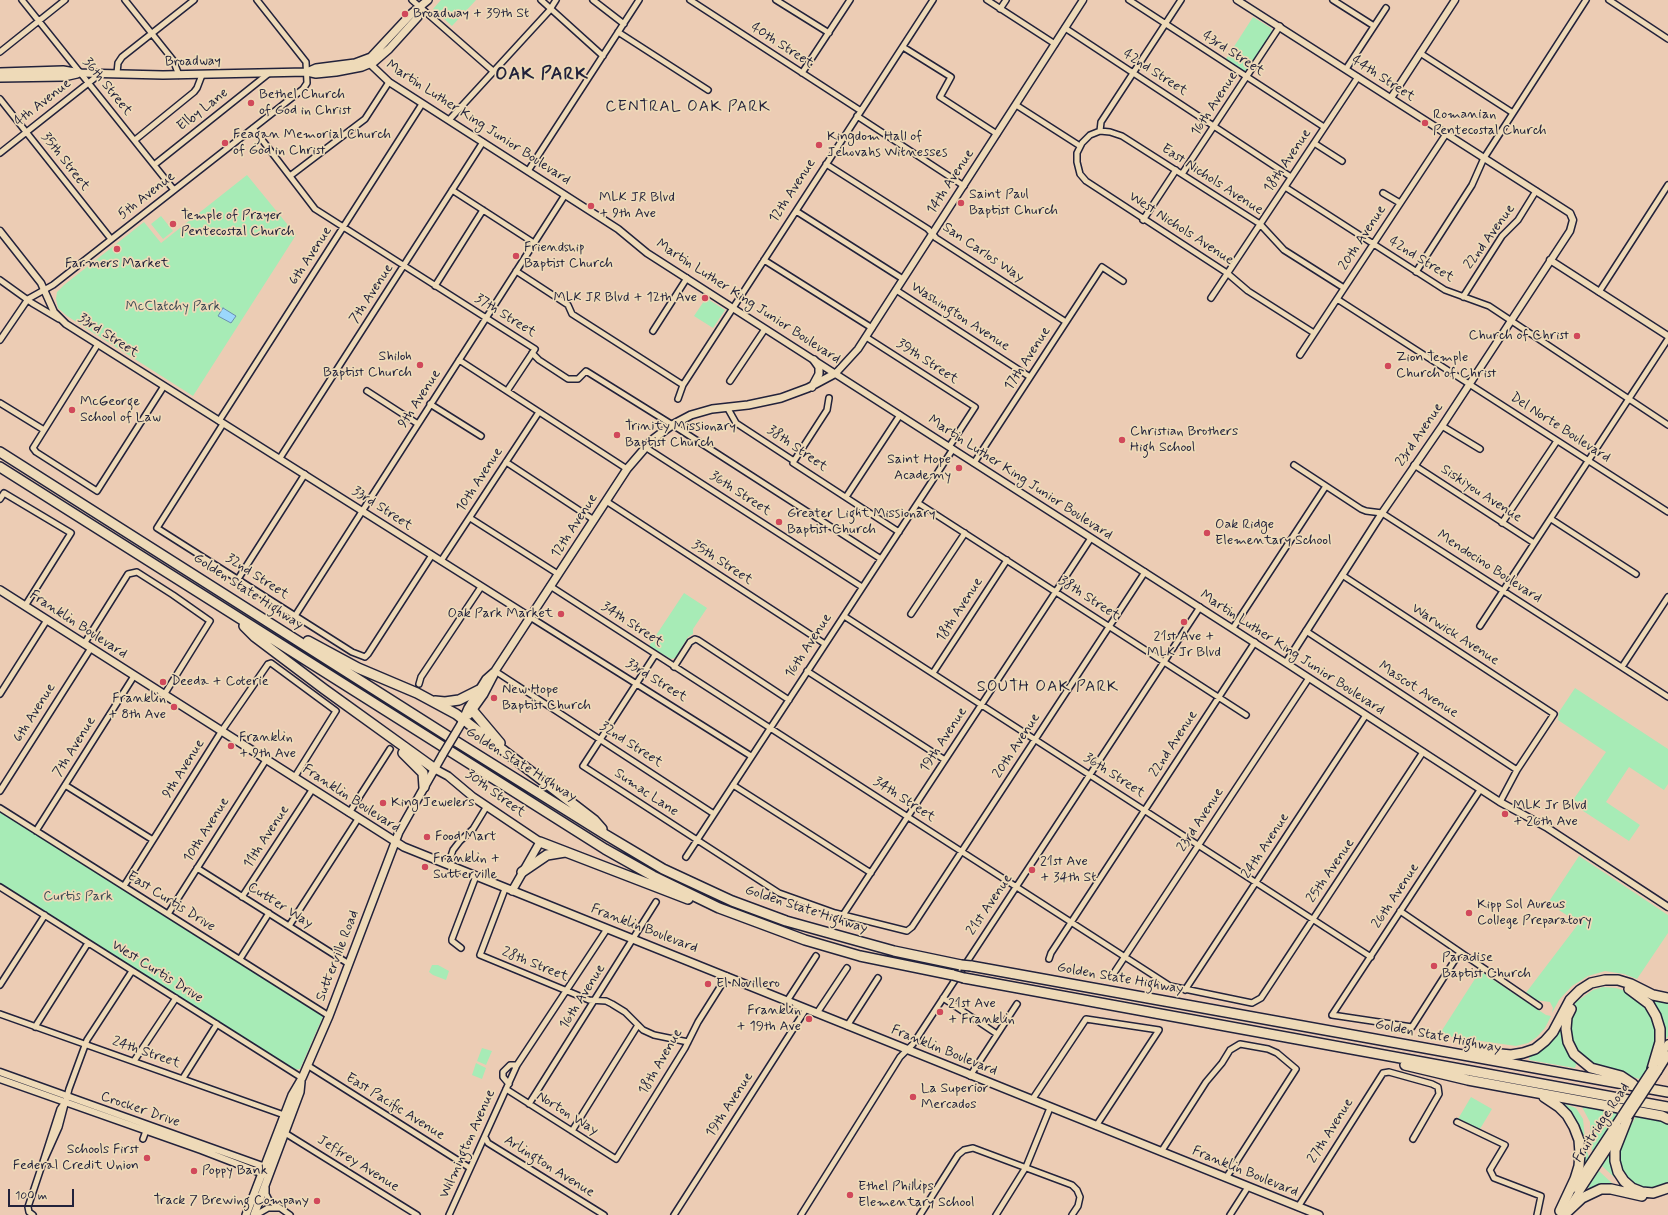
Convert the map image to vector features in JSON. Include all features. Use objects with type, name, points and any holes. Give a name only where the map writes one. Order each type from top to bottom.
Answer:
[{"type":"highway","name":"Golden State Highway","points":[[0,452],[606,835],[679,876],[732,901],[786,921],[894,951],[960,965],[1668,1092]]},
{"type":"highway","name":"Golden State Highway","points":[[0,467],[605,849],[652,876],[719,908],[805,940],[860,956],[953,976],[1668,1107]]},
{"type":"highway","points":[[258,616],[358,668],[439,702],[452,702],[464,698],[479,690]]},
{"type":"highway","points":[[236,617],[255,637],[390,738],[436,766]]},
{"type":"highway","points":[[428,698],[516,760],[594,820],[606,835]]},
{"type":"highway","points":[[473,711],[516,760]]},
{"type":"highway","points":[[390,738],[423,773],[424,787]]},
{"type":"highway","points":[[540,842],[670,892],[719,908]]},
{"type":"highway","points":[[522,872],[547,855],[569,852]]},
{"type":"highway","points":[[1415,1046],[1511,1055],[1535,1049],[1545,1042],[1553,1032],[1570,1000],[1580,990],[1591,983],[1604,980],[1618,980],[1631,984],[1653,995],[1668,998]]},
{"type":"highway","points":[[1635,1086],[1621,1076],[1591,1068],[1574,1054],[1568,1042],[1566,1029],[1567,1017],[1572,1005],[1580,996],[1592,988],[1616,984],[1628,988],[1649,1004],[1656,1016],[1660,1029],[1660,1042],[1655,1070]]},
{"type":"highway","points":[[1351,1049],[1404,1064],[1540,1094],[1662,1116],[1668,1119]]},
{"type":"highway","points":[[1540,1094],[1550,1100],[1567,1115],[1574,1127],[1578,1140],[1580,1153],[1579,1166],[1562,1213]]},
{"type":"highway","points":[[1625,1116],[1615,1150],[1615,1161],[1618,1172],[1632,1188],[1642,1192],[1653,1193],[1668,1188]]},
{"type":"highway","points":[[1562,1213],[1582,1198],[1601,1190],[1611,1189],[1645,1197],[1658,1197],[1668,1194]]},
{"type":"main road","name":"Broadway","points":[[0,72],[63,70],[81,73],[179,75],[307,72],[316,74],[378,59],[396,42],[418,17],[421,8],[428,0]]},
{"type":"main road","name":"Broadway","points":[[0,78],[64,77],[81,73]]},
{"type":"main road","points":[[812,387],[819,374],[814,360]]},
{"type":"main road","name":"12th Avenue","points":[[395,843],[403,823],[479,690],[486,679],[495,671],[627,469],[645,447],[672,425],[695,414],[727,407],[765,402],[812,387],[836,373]]},
{"type":"main road","name":"Franklin Boulevard","points":[[1,593],[25,606],[395,843],[508,890],[727,976],[970,1076],[1319,1215]]},
{"type":"main road","name":"12th Avenue","points":[[462,722],[473,711],[492,682],[495,671]]},
{"type":"main road","name":"30th Street","points":[[436,766],[487,806],[540,842]]},
{"type":"main road","points":[[508,890],[522,872],[540,842]]},
{"type":"main road","name":"Sutterville Road","points":[[246,1215],[284,1114],[302,1078],[329,1016],[395,843]]},
{"type":"main road","name":"Fruitridge Road","points":[[1562,1213],[1655,1070],[1668,1044]]},
{"type":"main road","name":"Fruitridge Road","points":[[1655,1070],[1668,1055]]},
{"type":"main road","name":"Sutterville Road","points":[[255,1215],[300,1092],[302,1078]]},
{"type":"main road","points":[[281,1141],[280,1138],[286,1120],[284,1114]]},
{"type":"street","name":"36th Street","points":[[22,0],[174,190]]},
{"type":"street","points":[[0,52],[65,0]]},
{"type":"street","points":[[125,0],[173,60],[179,75]]},
{"type":"street","points":[[117,73],[120,59],[194,0]]},
{"type":"street","points":[[257,0],[306,62],[307,72]]},
{"type":"street","points":[[412,0],[493,71]]},
{"type":"street","points":[[541,0],[603,56]]},
{"type":"street","points":[[449,120],[556,0]]},
{"type":"street","points":[[593,0],[624,24]]},
{"type":"street","points":[[528,171],[639,0]]},
{"type":"street","name":"40th Street","points":[[690,0],[861,111]]},
{"type":"street","points":[[776,0],[828,33]]},
{"type":"street","points":[[802,74],[850,0]]},
{"type":"street","name":"12th Avenue","points":[[678,398],[683,385],[933,0]]},
{"type":"street","points":[[987,0],[1055,44]]},
{"type":"street","points":[[1000,9],[1006,0]]},
{"type":"street","name":"14th Avenue","points":[[836,373],[853,357],[1083,0]]},
{"type":"street","name":"43rd Street","points":[[1129,0],[1324,128]]},
{"type":"street","points":[[1016,105],[1080,146],[1086,139],[1100,131],[1101,122],[1181,0]]},
{"type":"street","name":"44th Street","points":[[1237,0],[1246,2],[1358,77],[1570,213],[1573,220]]},
{"type":"street","points":[[1333,0],[1374,26]]},
{"type":"street","points":[[1391,98],[1455,0]]},
{"type":"street","points":[[1416,272],[1472,186],[1484,158],[1586,0]]},
{"type":"street","points":[[1609,0],[1668,39]]},
{"type":"street","points":[[1346,68],[1386,8]]},
{"type":"street","name":"16th Avenue","points":[[1182,174],[1215,127],[1280,26]]},
{"type":"street","name":"42nd Street","points":[[1066,28],[1292,177]]},
{"type":"street","points":[[618,32],[708,90]]},
{"type":"street","points":[[903,47],[951,77],[940,97],[997,134]]},
{"type":"street","points":[[1420,53],[1513,113]]},
{"type":"street","name":"Martin Luther King Junior Boulevard","points":[[367,62],[389,82],[618,229],[648,253],[765,329],[1255,642],[1480,790],[1546,827],[1668,906]]},
{"type":"street","name":"5th Avenue","points":[[0,340],[28,299],[53,285],[303,89],[307,83],[307,72]]},
{"type":"street","name":"4th Avenue","points":[[0,153],[102,73]]},
{"type":"street","name":"Elby Lane","points":[[154,165],[268,74]]},
{"type":"street","points":[[134,140],[194,92],[202,75]]},
{"type":"street","name":"18th Avenue","points":[[1211,298],[1358,77]]},
{"type":"street","points":[[290,176],[365,119],[389,82]]},
{"type":"street","name":"35th Street","points":[[0,99],[111,240]]},
{"type":"street","name":"6th Avenue","points":[[157,528],[221,422],[422,104]]},
{"type":"street","points":[[857,116],[964,186]]},
{"type":"street","name":"37th Street","points":[[253,128],[315,209],[535,349],[532,353],[539,360],[568,379],[578,379],[586,371],[881,559]]},
{"type":"street","name":"East Nichols Avenue","points":[[1100,131],[1113,132],[1122,136],[1260,224],[1284,250],[1344,288]]},
{"type":"street","name":"20th Avenue","points":[[1300,355],[1446,134]]},
{"type":"street","name":"7th Avenue","points":[[280,458],[483,142]]},
{"type":"street","points":[[1314,143],[1342,161]]},
{"type":"street","name":"West Nichols Avenue","points":[[1080,146],[1077,162],[1083,178],[1143,220],[1227,274],[1248,291],[1314,333]]},
{"type":"street","name":"San Carlos Way","points":[[826,164],[933,234],[936,238],[1066,322]]},
{"type":"street","points":[[1143,220],[1176,170]]},
{"type":"street","points":[[1599,292],[1668,185]]},
{"type":"street","name":"42nd Street","points":[[1285,187],[1445,290],[1484,304],[1668,425]]},
{"type":"street","points":[[452,190],[534,243]]},
{"type":"street","name":"22nd Avenue","points":[[1463,297],[1502,236],[1518,220],[1536,191]]},
{"type":"street","points":[[1383,192],[1400,204]]},
{"type":"street","name":"9th Avenue","points":[[295,616],[564,195]]},
{"type":"street","points":[[435,286],[483,210]]},
{"type":"street","points":[[796,211],[903,280]]},
{"type":"street","name":"23rd Avenue","points":[[1286,663],[1382,513],[1442,426],[1468,383],[1570,230],[1573,220]]},
{"type":"street","points":[[0,231],[45,290],[54,312],[66,324]]},
{"type":"street","points":[[764,260],[872,328]]},
{"type":"street","points":[[1550,260],[1668,336]]},
{"type":"street","name":"17th Avenue","points":[[974,463],[1102,268],[1123,281]]},
{"type":"street","points":[[516,271],[568,306],[572,314],[683,385]]},
{"type":"street","points":[[653,331],[687,278]]},
{"type":"street","name":"33rd Street","points":[[0,280],[66,324],[751,756]]},
{"type":"street","name":"Washington Avenue","points":[[896,290],[1030,376]]},
{"type":"street","name":"Del Norte Boulevard","points":[[1337,299],[1668,512]]},
{"type":"street","points":[[730,381],[765,329]]},
{"type":"street","name":"39th Street","points":[[866,337],[975,407]]},
{"type":"street","points":[[1480,626],[1668,339]]},
{"type":"street","points":[[98,344],[33,448],[36,452],[97,491],[164,386]]},
{"type":"street","points":[[507,391],[532,353]]},
{"type":"street","points":[[459,360],[627,469]]},
{"type":"street","points":[[367,391],[418,424]]},
{"type":"street","points":[[794,461],[827,410],[829,398]]},
{"type":"street","points":[[0,403],[44,430]]},
{"type":"street","points":[[430,404],[480,436]]},
{"type":"street","name":"38th Street","points":[[727,407],[736,423],[794,461],[793,463],[899,532]]},
{"type":"street","name":"16th Avenue","points":[[686,857],[918,503],[975,407]]},
{"type":"street","name":"10th Avenue","points":[[441,561],[539,412]]},
{"type":"street","points":[[846,497],[900,415]]},
{"type":"street","points":[[1442,426],[1480,450]]},
{"type":"street","points":[[1502,523],[1557,441]]},
{"type":"street","name":"36th Street","points":[[645,447],[862,587]]},
{"type":"street","points":[[506,462],[594,520]]},
{"type":"street","name":"Mendocino Boulevard","points":[[1294,465],[1366,511],[1382,513],[1504,590],[1668,697]]},
{"type":"street","name":"Siskiyou Avenue","points":[[1414,465],[1534,543]]},
{"type":"street","points":[[238,579],[305,474]]},
{"type":"street","points":[[1233,628],[1326,486]]},
{"type":"street","points":[[0,499],[4,493],[71,533],[25,606]]},
{"type":"street","name":"35th Street","points":[[606,501],[825,644]]},
{"type":"street","name":"38th Street","points":[[918,503],[1246,715]]},
{"type":"street","points":[[470,518],[558,574]]},
{"type":"street","points":[[1551,518],[1636,574]]},
{"type":"street","name":"32nd Street","points":[[157,528],[352,652],[365,657],[432,555]]},
{"type":"street","points":[[911,614],[965,533]]},
{"type":"street","name":"19th Avenue","points":[[843,915],[1091,538]]},
{"type":"street","name":"18th Avenue","points":[[933,673],[1007,560]]},
{"type":"street","points":[[84,644],[128,574],[137,572],[210,621],[164,695]]},
{"type":"street","name":"20th Avenue","points":[[843,915],[907,931],[912,927],[1145,572]]},
{"type":"street","name":"Warwick Avenue","points":[[1342,575],[1554,714],[1517,770]]},
{"type":"street","name":"34th Street","points":[[550,586],[1170,986],[1252,1003],[1257,1002]]},
{"type":"street","points":[[419,684],[421,677],[482,587]]},
{"type":"street","points":[[1622,668],[1668,597]]},
{"type":"street","name":"21st Avenue","points":[[801,1215],[900,1057],[913,1044],[1200,607]]},
{"type":"street","name":"36th Street","points":[[844,616],[1371,957]]},
{"type":"street","points":[[0,694],[47,620]]},
{"type":"street","name":"Mascot Avenue","points":[[1306,631],[1517,770]]},
{"type":"street","points":[[674,666],[690,642],[695,639],[788,700]]},
{"type":"street","name":"22nd Avenue","points":[[1048,960],[1050,953],[1255,642]]},
{"type":"street","name":"6th Avenue","points":[[0,791],[91,648]]},
{"type":"street","points":[[600,739],[656,655]]},
{"type":"street","name":"9th Avenue","points":[[124,886],[221,732],[266,666],[271,664],[336,711],[294,778]]},
{"type":"street","name":"32nd Street","points":[[495,671],[714,814]]},
{"type":"street","points":[[807,671],[945,760]]},
{"type":"street","name":"7th Avenue","points":[[36,831],[134,676]]},
{"type":"street","name":"23rd Avenue","points":[[1112,976],[1309,678]]},
{"type":"street","name":"24th Avenue","points":[[1185,990],[1366,715]]},
{"type":"street","name":"Sumac Lane","points":[[600,739],[583,766],[696,841]]},
{"type":"street","points":[[349,813],[390,749]]},
{"type":"street","name":"25th Avenue","points":[[1257,1002],[1423,752]]},
{"type":"street","name":"10th Avenue","points":[[168,914],[266,760]]},
{"type":"street","points":[[1500,802],[1517,770]]},
{"type":"street","points":[[65,785],[154,840]]},
{"type":"street","points":[[733,785],[871,873]]},
{"type":"street","name":"11th Avenue","points":[[242,897],[312,790]]},
{"type":"street","name":"26th Avenue","points":[[1460,952],[1412,1027],[1332,1015],[1480,790]]},
{"type":"street","points":[[448,865],[453,850],[479,822],[487,806]]},
{"type":"street","name":"East Curtis Drive","points":[[0,808],[329,1016]]},
{"type":"street","points":[[289,926],[358,819]]},
{"type":"street","points":[[696,841],[779,893],[843,915]]},
{"type":"street","name":"Cutter Way","points":[[197,868],[349,964]]},
{"type":"street","points":[[461,948],[452,941],[452,939],[476,876]]},
{"type":"street","name":"West Curtis Drive","points":[[0,887],[302,1078]]},
{"type":"street","name":"28th Street","points":[[508,890],[480,956],[589,1000],[606,1001],[618,1007],[638,1025],[654,1035],[688,1042]]},
{"type":"street","name":"16th Avenue","points":[[529,1104],[656,902]]},
{"type":"street","points":[[1400,911],[1539,1006]]},
{"type":"street","points":[[240,959],[269,913]]},
{"type":"street","points":[[0,984],[45,915]]},
{"type":"street","name":"Wilmington Avenue","points":[[449,1215],[517,1065],[607,929]]},
{"type":"street","points":[[35,1027],[88,943]]},
{"type":"street","points":[[786,1001],[816,956]]},
{"type":"street","points":[[817,1013],[847,968]]},
{"type":"street","points":[[33,1215],[29,1212],[28,1207],[60,1109],[66,1099],[86,1044],[132,971]]},
{"type":"street","name":"18th Avenue","points":[[616,1159],[727,976]]},
{"type":"street","points":[[847,1026],[878,978]]},
{"type":"street","points":[[134,1061],[176,998]]},
{"type":"street","points":[[943,998],[997,1034]]},
{"type":"street","points":[[970,1076],[1017,1004]]},
{"type":"street","name":"19th Avenue","points":[[674,1215],[806,1009]]},
{"type":"street","name":"24th Street","points":[[0,1014],[284,1114]]},
{"type":"street","points":[[1032,1100],[1086,1019],[1159,1030],[1096,1126]]},
{"type":"street","points":[[183,1078],[217,1024]]},
{"type":"street","points":[[572,1131],[638,1025]]},
{"type":"street","points":[[1161,1152],[1206,1082],[1235,1046],[1245,1044],[1268,1049],[1282,1057],[1296,1069],[1226,1178]]},
{"type":"street","name":"Wilmington Avenue","points":[[509,1084],[503,1076],[503,1072],[510,1065],[517,1065]]},
{"type":"street","name":"East Pacific Avenue","points":[[307,1066],[470,1168]]},
{"type":"street","name":"Crocker Drive","points":[[0,1072],[66,1099],[270,1173]]},
{"type":"street","name":"27th Avenue","points":[[1298,1207],[1379,1077],[1383,1073],[1389,1072],[1438,1087],[1439,1094],[1413,1139]]},
{"type":"street","name":"Crocker Drive","points":[[0,1079],[66,1099]]},
{"type":"street","name":"Norton Way","points":[[506,1089],[616,1159]]},
{"type":"street","points":[[996,1215],[1026,1167],[1050,1108]]},
{"type":"street","points":[[1457,1122],[1505,1145],[1490,1170],[1494,1178],[1541,1196],[1537,1215]]},
{"type":"street","points":[[143,1139],[147,1128]]},
{"type":"street","name":"Jeffrey Avenue","points":[[285,1133],[417,1215]]},
{"type":"street","name":"Arlington Avenue","points":[[485,1137],[488,1143],[604,1215]]},
{"type":"street","points":[[920,1215],[958,1155],[964,1150],[978,1149],[1074,1187],[1079,1193],[1080,1201],[1072,1215]]},
{"type":"street","points":[[266,1185],[266,1194],[279,1208],[290,1215]]},
{"type":"street","points":[[1230,1215],[1248,1187]]},
{"type":"street","points":[[255,1215],[268,1208],[279,1208]]},
{"type":"green space","points":[[441,0],[476,0],[452,26],[433,9]]},
{"type":"green space","points":[[1253,17],[1271,28],[1272,32],[1247,71],[1244,71],[1226,59]]},
{"type":"green space","name":"McClatchy Park","points":[[247,175],[296,235],[193,396],[67,316],[58,308],[56,299],[57,292],[64,285],[144,222],[161,243]]},
{"type":"green space","points":[[161,216],[173,231],[163,239],[151,224]]},
{"type":"green space","points":[[706,298],[725,310],[713,328],[694,316]]},
{"type":"green space","points":[[684,593],[707,608],[693,629],[693,634],[688,637],[675,658],[671,659],[649,646]]},
{"type":"green space","points":[[1575,688],[1668,749],[1668,784],[1664,790],[1629,767],[1606,802],[1640,825],[1629,841],[1571,803],[1606,752],[1558,720],[1559,712]]},
{"type":"green space","name":"Curtis Park","points":[[0,811],[321,1013],[323,1016],[300,1069],[293,1070],[0,885]]},
{"type":"green space","points":[[1579,856],[1668,915],[1668,933],[1637,979],[1624,974],[1605,971],[1588,976],[1572,986],[1559,1000],[1552,1013],[1553,1008],[1550,1002],[1535,1000],[1525,994],[1579,923],[1548,903]]},
{"type":"green space","points":[[432,965],[438,965],[449,971],[446,980],[429,972]]},
{"type":"green space","points":[[1480,971],[1546,1015],[1551,1016],[1545,1028],[1537,1037],[1528,1043],[1516,1046],[1439,1035]]},
{"type":"green space","points":[[1603,987],[1616,988],[1629,992],[1647,1008],[1653,1018],[1657,1042],[1650,1065],[1640,1079],[1597,1068],[1580,1057],[1569,1040],[1571,1012],[1576,1002],[1593,990]]},
{"type":"green space","points":[[1651,998],[1668,1002],[1668,1036],[1666,1039],[1662,1038],[1648,1002]]},
{"type":"green space","points":[[1559,1024],[1563,1025],[1577,1062],[1575,1068],[1529,1060],[1530,1054]]},
{"type":"green space","points":[[482,1048],[492,1051],[486,1065],[477,1061]]},
{"type":"green space","points":[[476,1063],[486,1068],[482,1079],[472,1075]]},
{"type":"green space","points":[[1471,1097],[1492,1109],[1480,1129],[1458,1119]]},
{"type":"green space","points":[[1559,1102],[1576,1108],[1583,1119],[1586,1150],[1589,1157],[1579,1174],[1581,1148]]},
{"type":"green space","points":[[1582,1107],[1619,1112],[1592,1152],[1590,1122]]},
{"type":"green space","points":[[1637,1115],[1655,1118],[1668,1123],[1668,1186],[1643,1190],[1628,1181],[1618,1163],[1620,1143]]},
{"type":"green space","points":[[1609,1155],[1611,1155],[1616,1175],[1614,1177],[1602,1166]]},
{"type":"green space","points":[[1599,1171],[1615,1186],[1591,1189],[1588,1187]]},
{"type":"water","points":[[223,308],[236,316],[231,323],[218,316]]},
{"type":"place","name":"Broadway + 39th St","points":[[405,14]]},
{"type":"place","name":"Bethel Church of God in Christ","points":[[251,103]]},
{"type":"place","name":"Romanian Pentecostal Church","points":[[1425,123]]},
{"type":"place","name":"Feagan Memorial Church of God in Christ","points":[[225,143]]},
{"type":"place","name":"Kingdom Hall of Jehovahs Witnesses","points":[[819,145]]},
{"type":"place","name":"Saint Paul Baptist Church","points":[[961,203]]},
{"type":"place","name":"MLK JR Blvd + 9th Ave","points":[[591,206]]},
{"type":"place","name":"Temple of Prayer Pentecostal Church","points":[[173,224]]},
{"type":"place","name":"Farmers Market","points":[[117,249]]},
{"type":"place","name":"Friendship Baptist Church","points":[[516,256]]},
{"type":"place","name":"MLK JR Blvd + 12th Ave","points":[[705,298]]},
{"type":"place","name":"Church of Christ","points":[[1577,336]]},
{"type":"place","name":"Shiloh Baptist Church","points":[[420,365]]},
{"type":"place","name":"Zion Temple Church of Christ","points":[[1388,366]]},
{"type":"place","name":"McGeorge School of Law","points":[[72,410]]},
{"type":"place","name":"Trinity Missionary Baptist Church","points":[[617,435]]},
{"type":"place","name":"Christian Brothers High School","points":[[1122,440]]},
{"type":"place","name":"Saint Hope Academy","points":[[959,468]]},
{"type":"place","name":"Greater Light Missionary Baptist Church","points":[[779,522]]},
{"type":"place","name":"Oak Ridge Elementary School","points":[[1207,533]]},
{"type":"place","name":"Oak Park Market","points":[[561,614]]},
{"type":"place","name":"21st Ave + MLK Jr Blvd","points":[[1184,622]]},
{"type":"place","name":"Deeda + Coterie","points":[[163,682]]},
{"type":"place","name":"New Hope Baptist Church","points":[[494,698]]},
{"type":"place","name":"Franklin + 8th Ave","points":[[174,707]]},
{"type":"place","name":"Franklin + 9th Ave","points":[[231,746]]},
{"type":"place","name":"King Jewelers","points":[[383,803]]},
{"type":"place","name":"MLK Jr Blvd + 26th Ave","points":[[1505,814]]},
{"type":"place","name":"Food Mart","points":[[427,837]]},
{"type":"place","name":"Franklin + Sutterville","points":[[425,867]]},
{"type":"place","name":"21st Ave + 34th St","points":[[1032,870]]},
{"type":"place","name":"Kipp Sol Aureus College Preparatory","points":[[1469,913]]},
{"type":"place","name":"Paradise Baptist Church","points":[[1434,966]]},
{"type":"place","name":"El Novillero","points":[[708,984]]},
{"type":"place","name":"21st Ave + Franklin","points":[[940,1012]]},
{"type":"place","name":"Franklin + 19th Ave","points":[[809,1019]]},
{"type":"place","name":"La Superior Mercados","points":[[913,1097]]},
{"type":"place","name":"Schools First Federal Credit Union","points":[[147,1158]]},
{"type":"place","name":"Poppy Bank","points":[[194,1171]]},
{"type":"place","name":"Ethel Phillips Elementary School","points":[[850,1195]]},
{"type":"place","name":"Track 7 Brewing Company","points":[[317,1201]]},
{"type":"district","name":"OAK PARK","points":[[542,75]]},
{"type":"district","name":"CENTRAL OAK PARK","points":[[688,108]]},
{"type":"district","name":"SOUTH OAK PARK","points":[[1048,688]]}]
